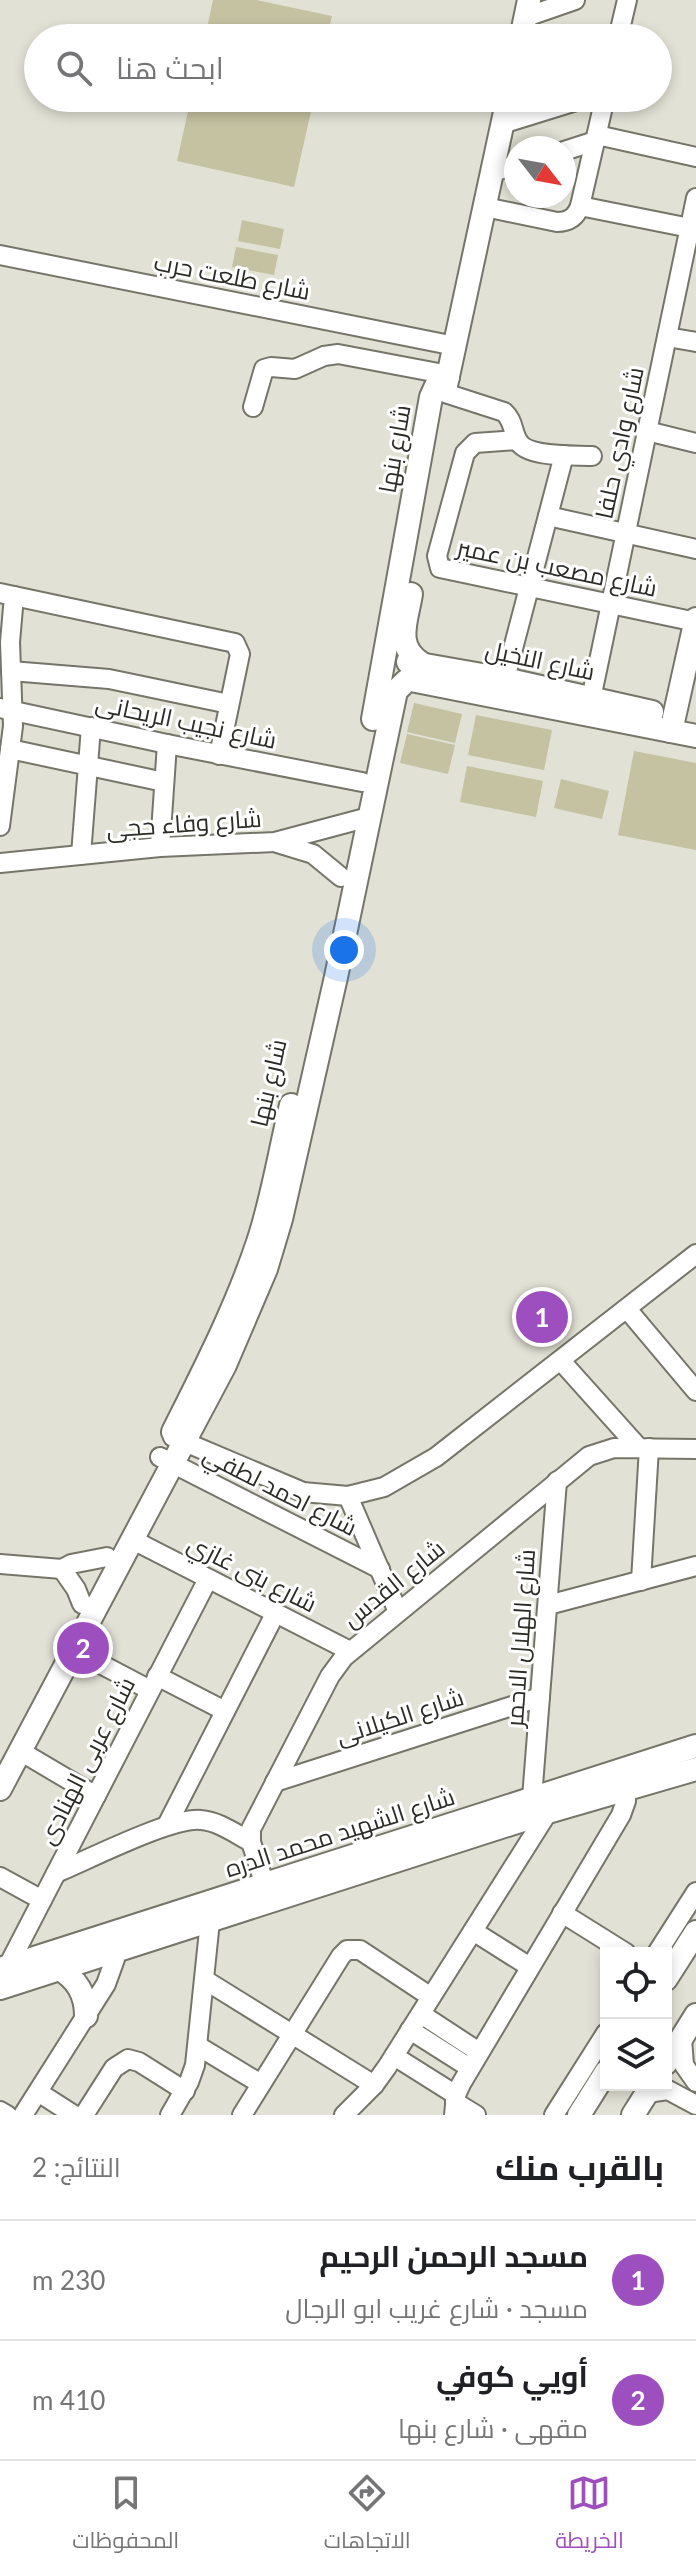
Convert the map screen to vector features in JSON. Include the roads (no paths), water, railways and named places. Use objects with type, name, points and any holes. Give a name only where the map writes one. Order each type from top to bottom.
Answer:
[{"type":"main road","name":"شارع بنها","points":[[0,1789],[10,1754],[82,1604],[177,1439],[258,1241],[328,976],[362,819],[393,697],[400,685],[406,660],[431,397],[436,386],[447,382],[505,112]]},
{"type":"main road","points":[[684,726],[696,621]]},
{"type":"main road","name":"شارع بنها","points":[[328,976],[341,877],[362,819],[362,782],[380,682],[406,660]]},
{"type":"main road","name":"شارع النخيل","points":[[406,660],[591,699],[684,726]]},
{"type":"main road","name":"شارع النخيل","points":[[380,682],[398,664],[410,661],[406,660]]},
{"type":"main road","name":"شارع النخيل","points":[[406,660],[684,726]]},
{"type":"main road","points":[[684,726],[696,674]]},
{"type":"main road","name":"شارع بنها","points":[[10,1754],[74,1650],[133,1540],[166,1460]]},
{"type":"main road","name":"شارع الشهيد محمد الدره","points":[[3,1974],[58,1968],[114,1942],[265,1885],[625,1778],[696,1746]]},
{"type":"main road","name":"شارع الشهيد محمد الدره","points":[[625,1778],[696,1769]]},
{"type":"main road","name":"شارع الشهيد محمد الدره","points":[[3,1974],[114,1942],[210,1921],[540,1805]]},
{"type":"main road","points":[[672,1970],[696,1932]]},
{"type":"main road","points":[[58,1968],[80,1987],[86,2016]]},
{"type":"main road","points":[[672,2051],[696,2015]]},
{"type":"main road","points":[[579,2115],[600,2082]]},
{"type":"main road","points":[[633,2115],[648,2091]]},
{"type":"street","points":[[525,18],[575,0]]},
{"type":"street","points":[[619,24],[627,0]]},
{"type":"street","points":[[502,124],[541,112]]},
{"type":"street","points":[[485,207],[562,222],[576,215],[602,112]]},
{"type":"street","points":[[576,146],[596,138],[696,157]]},
{"type":"street","points":[[492,172],[504,168]]},
{"type":"street","name":"شارع وادي حلفا","points":[[591,699],[696,198]]},
{"type":"street","points":[[580,206],[691,232]]},
{"type":"street","name":"شارع طلعت حرب","points":[[0,255],[455,346]]},
{"type":"street","points":[[667,337],[696,342]]},
{"type":"street","points":[[253,407],[264,369],[295,369],[333,354],[447,382],[504,412],[511,418],[517,440],[530,451],[592,456]]},
{"type":"street","points":[[647,431],[696,443]]},
{"type":"street","name":"شارع مصعب بن عمير","points":[[517,440],[482,442],[469,447],[465,453],[436,562],[446,571],[696,621]]},
{"type":"street","points":[[505,679],[564,455]]},
{"type":"street","points":[[548,516],[696,549]]},
{"type":"street","points":[[0,826],[10,749],[7,709],[11,671],[5,642],[7,594],[235,643],[240,654],[219,755]]},
{"type":"street","points":[[11,671],[109,679],[229,704]]},
{"type":"street","name":"شارع نجيب الريحانى","points":[[7,709],[362,782]]},
{"type":"street","points":[[81,855],[91,727]]},
{"type":"street","points":[[160,847],[167,744]]},
{"type":"street","points":[[10,749],[164,782]]},
{"type":"street","name":"شارع وفاء حجى","points":[[0,863],[160,847],[275,842],[362,819]]},
{"type":"street","points":[[275,842],[313,854],[341,877]]},
{"type":"street","points":[[177,1439],[287,1487],[318,1495],[348,1496],[384,1487],[420,1468],[696,1254]]},
{"type":"street","points":[[627,1309],[696,1391]]},
{"type":"street","points":[[561,1361],[644,1448],[641,1581]]},
{"type":"street","name":"شارع القدس","points":[[251,1842],[251,1829],[275,1782],[330,1676],[350,1651],[589,1456],[601,1450],[696,1449]]},
{"type":"street","name":"شارع احمد لطفي","points":[[166,1460],[380,1569]]},
{"type":"street","name":"شارع الهلال الاحمر","points":[[540,1805],[540,1697],[557,1481]]},
{"type":"street","points":[[348,1496],[398,1612]]},
{"type":"street","name":"شارع بنى غازي","points":[[133,1540],[350,1651]]},
{"type":"street","points":[[0,1564],[62,1569],[71,1564],[107,1557]]},
{"type":"street","points":[[548,1605],[696,1566]]},
{"type":"street","points":[[62,1569],[82,1604]]},
{"type":"street","name":"شارع عربى الهنادى","points":[[3,1974],[208,1579]]},
{"type":"street","points":[[167,1825],[275,1614]]},
{"type":"street","points":[[74,1650],[225,1711]]},
{"type":"street","name":"شارع الكيلانى","points":[[275,1782],[540,1697]]},
{"type":"street","points":[[10,1754],[96,1796]]},
{"type":"street","points":[[455,2104],[479,2052],[621,1815],[626,1801],[625,1778]]},
{"type":"street","points":[[344,2115],[374,2085],[421,2014],[473,1931],[540,1805]]},
{"type":"street","points":[[56,1873],[167,1825],[206,1820],[251,1842],[265,1885]]},
{"type":"street","points":[[0,1877],[42,1900]]},
{"type":"street","points":[[661,1947],[696,1892]]},
{"type":"street","points":[[562,1913],[616,1947]]},
{"type":"street","points":[[170,2115],[185,2091],[195,2065],[210,1921]]},
{"type":"street","points":[[473,1931],[530,1967]]},
{"type":"street","points":[[23,2115],[110,1976],[114,1942]]},
{"type":"street","points":[[242,2115],[341,1956],[352,1949],[360,1950],[431,1997]]},
{"type":"street","points":[[205,1980],[374,2085]]},
{"type":"street","points":[[421,2014],[479,2052]]},
{"type":"street","points":[[410,2030],[470,2068]]},
{"type":"street","points":[[554,2115],[600,2042]]},
{"type":"street","points":[[198,2046],[261,2084]]},
{"type":"street","points":[[672,2054],[696,2082]]},
{"type":"street","points":[[394,2056],[455,2104],[476,2115]]},
{"type":"street","points":[[84,2115],[114,2068],[123,2060],[139,2062],[185,2091]]},
{"type":"street","points":[[670,2091],[696,2105]]},
{"type":"street","points":[[38,2092],[74,2115]]},
{"type":"street","points":[[0,2111],[7,2115]]},
{"type":"place","name":"مسجد الرحمن الرحيم","points":[[542,1317]]},
{"type":"place","name":"أويي كوفي","points":[[83,1648]]}]
